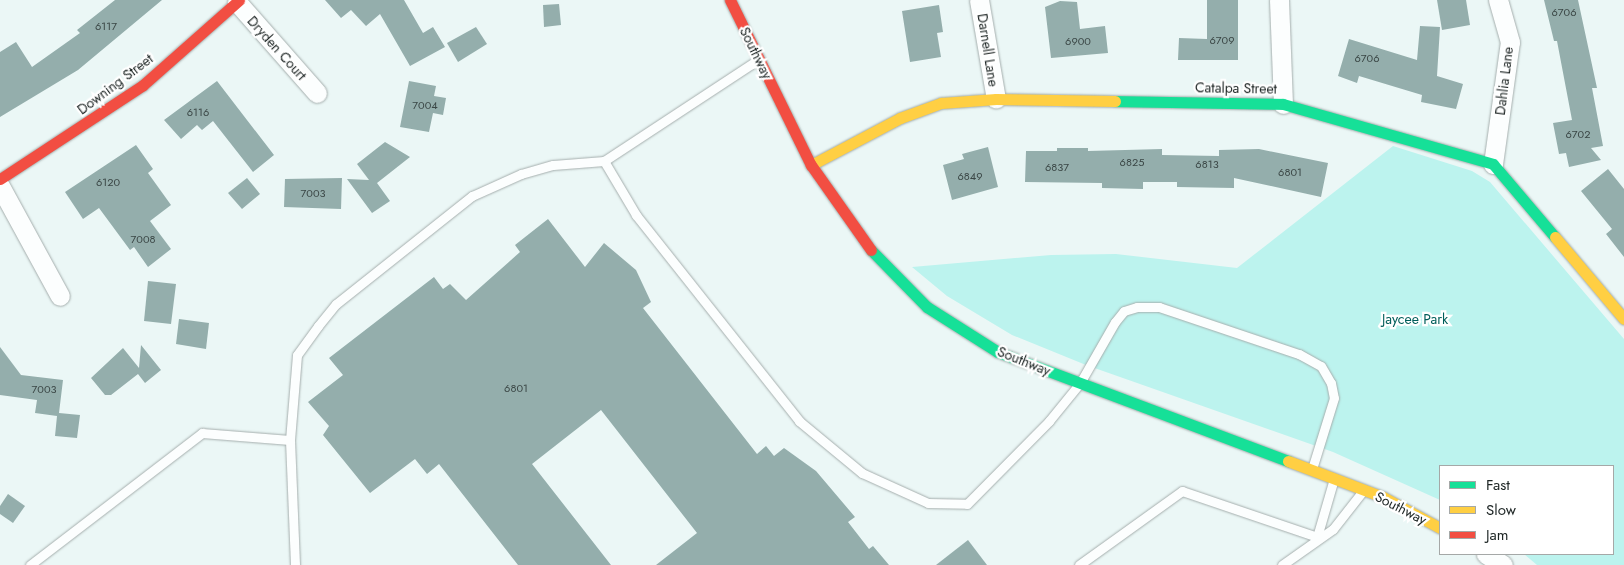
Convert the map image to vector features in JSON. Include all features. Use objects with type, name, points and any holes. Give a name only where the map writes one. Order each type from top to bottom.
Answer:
[{"type":"street","name":"Southway","points":[[730,0],[811,165],[858,236],[927,307],[998,352],[1334,478],[1364,490],[1439,528]]},
{"type":"street","name":"Darnell Lane","points":[[980,0],[996,99]]},
{"type":"street","points":[[1279,0],[1283,104]]},
{"type":"street","name":"Dahlia Lane","points":[[1493,164],[1510,42],[1498,0]]},
{"type":"street","name":"Dryden Court","points":[[238,1],[317,93]]},
{"type":"street","name":"Downing Street","points":[[0,180],[143,85],[238,1]]},
{"type":"street","name":"Catalpa Street","points":[[811,165],[900,118],[941,103],[996,99],[1283,104],[1493,164]]},
{"type":"street","points":[[1493,164],[1624,319]]},
{"type":"street","points":[[0,186],[60,296]]},
{"type":"street","points":[[1488,555],[1503,565]]},
{"type":"lane","points":[[295,565],[290,440],[297,355],[336,304],[472,196],[521,174],[553,165],[604,161],[759,59]]},
{"type":"lane","points":[[604,161],[636,215],[799,421],[862,473],[928,502],[967,504],[1049,421],[1080,382],[1115,322],[1124,311],[1138,306],[1159,306],[1300,354],[1321,366],[1331,383],[1334,398],[1311,470]]},
{"type":"lane","points":[[30,565],[202,433],[290,440]]},
{"type":"lane","points":[[1318,537],[1334,478]]},
{"type":"lane","points":[[1282,565],[1342,520],[1364,490]]},
{"type":"lane","points":[[1080,565],[1182,491],[1318,537]]},
{"type":"green space","name":"Jaycee Park","points":[[1393,146],[1472,171],[1490,182],[1624,339],[1624,565],[1537,565],[1525,555],[1614,555],[1614,465],[1439,465],[1439,500],[1333,452],[1086,365],[1012,335],[947,296],[912,267],[1051,255],[1116,254],[1237,268]]},
{"type":"building","points":[[115,0],[162,0],[78,70],[0,117],[0,52],[16,42],[32,67],[80,33],[77,30]]},
{"type":"building","points":[[325,0],[404,0],[423,33],[433,27],[445,47],[410,66],[380,14],[366,26],[351,10],[341,18]]},
{"type":"building","points":[[1207,0],[1238,0],[1238,60],[1178,60],[1179,38],[1207,39]]},
{"type":"building","points":[[1437,0],[1466,0],[1470,25],[1442,30]]},
{"type":"building","points":[[1544,0],[1578,0],[1597,88],[1592,88],[1603,146],[1591,148],[1601,160],[1569,167],[1566,153],[1559,154],[1553,123],[1572,120],[1557,41],[1554,41]]},
{"type":"building","points":[[1060,1],[1077,2],[1080,29],[1105,26],[1108,53],[1051,58],[1045,7]]},
{"type":"building","points":[[559,4],[561,25],[544,27],[543,5]]},
{"type":"building","points":[[939,5],[943,32],[937,33],[941,57],[910,62],[902,11]]},
{"type":"building","points":[[1420,26],[1440,27],[1437,76],[1463,84],[1456,109],[1421,102],[1422,95],[1359,76],[1357,83],[1338,76],[1349,39],[1417,60]]},
{"type":"building","points":[[476,27],[487,44],[458,62],[447,43]]},
{"type":"building","points":[[217,81],[274,155],[253,172],[213,121],[202,130],[197,125],[181,139],[164,120]]},
{"type":"building","points":[[409,81],[436,86],[434,96],[446,98],[443,115],[433,113],[429,132],[400,127]]},
{"type":"building","points":[[385,142],[410,157],[377,183],[390,201],[372,213],[347,179],[369,180],[357,164]]},
{"type":"building","points":[[136,145],[153,169],[148,173],[171,205],[150,221],[171,249],[148,267],[134,247],[130,250],[99,208],[83,219],[65,192]]},
{"type":"building","points":[[988,147],[998,187],[952,200],[943,165],[964,159],[962,154]]},
{"type":"building","points":[[1057,148],[1088,148],[1088,151],[1162,149],[1162,155],[1219,156],[1219,150],[1259,149],[1328,163],[1321,197],[1234,178],[1234,188],[1177,187],[1177,182],[1143,182],[1143,189],[1102,188],[1102,183],[1025,182],[1026,151],[1057,151]]},
{"type":"building","points":[[1608,169],[1624,189],[1624,257],[1606,234],[1612,229],[1581,191]]},
{"type":"building","points":[[247,178],[260,194],[242,209],[228,193]]},
{"type":"building","points":[[342,178],[341,209],[284,207],[285,179]]},
{"type":"building","points":[[548,219],[585,267],[604,243],[636,270],[651,302],[643,308],[757,454],[766,446],[774,456],[784,448],[816,471],[855,517],[848,522],[869,549],[873,546],[889,565],[656,565],[697,533],[601,410],[532,464],[611,565],[518,565],[439,464],[427,474],[415,459],[370,493],[323,435],[329,426],[308,402],[343,375],[329,358],[434,277],[443,289],[450,284],[466,300],[520,252],[515,245]]},
{"type":"building","points":[[148,281],[176,284],[171,324],[144,321]]},
{"type":"building","points":[[179,319],[209,323],[206,349],[176,344]]},
{"type":"building","points":[[141,345],[161,370],[145,383],[138,374],[111,395],[105,395],[91,378],[123,348],[139,368]]},
{"type":"building","points":[[0,347],[21,375],[63,380],[59,413],[80,415],[77,438],[55,436],[57,416],[35,413],[37,400],[0,395]]},
{"type":"building","points":[[8,494],[25,506],[13,523],[0,514],[0,506]]},
{"type":"building","points":[[968,540],[987,565],[936,565]]},
{"type":"traffic: fast","points":[[1115,101],[1283,104],[1493,164],[1555,237]]},
{"type":"traffic: fast","points":[[871,250],[927,307],[998,352],[1288,461]]},
{"type":"traffic: slow","points":[[811,165],[900,118],[941,103],[996,99],[1115,101]]},
{"type":"traffic: slow","points":[[1555,237],[1624,319]]},
{"type":"traffic: slow","points":[[1288,461],[1383,497],[1439,527]]},
{"type":"traffic: jam","points":[[0,179],[143,85],[239,0]]},
{"type":"traffic: jam","points":[[730,0],[811,165],[871,250]]}]
